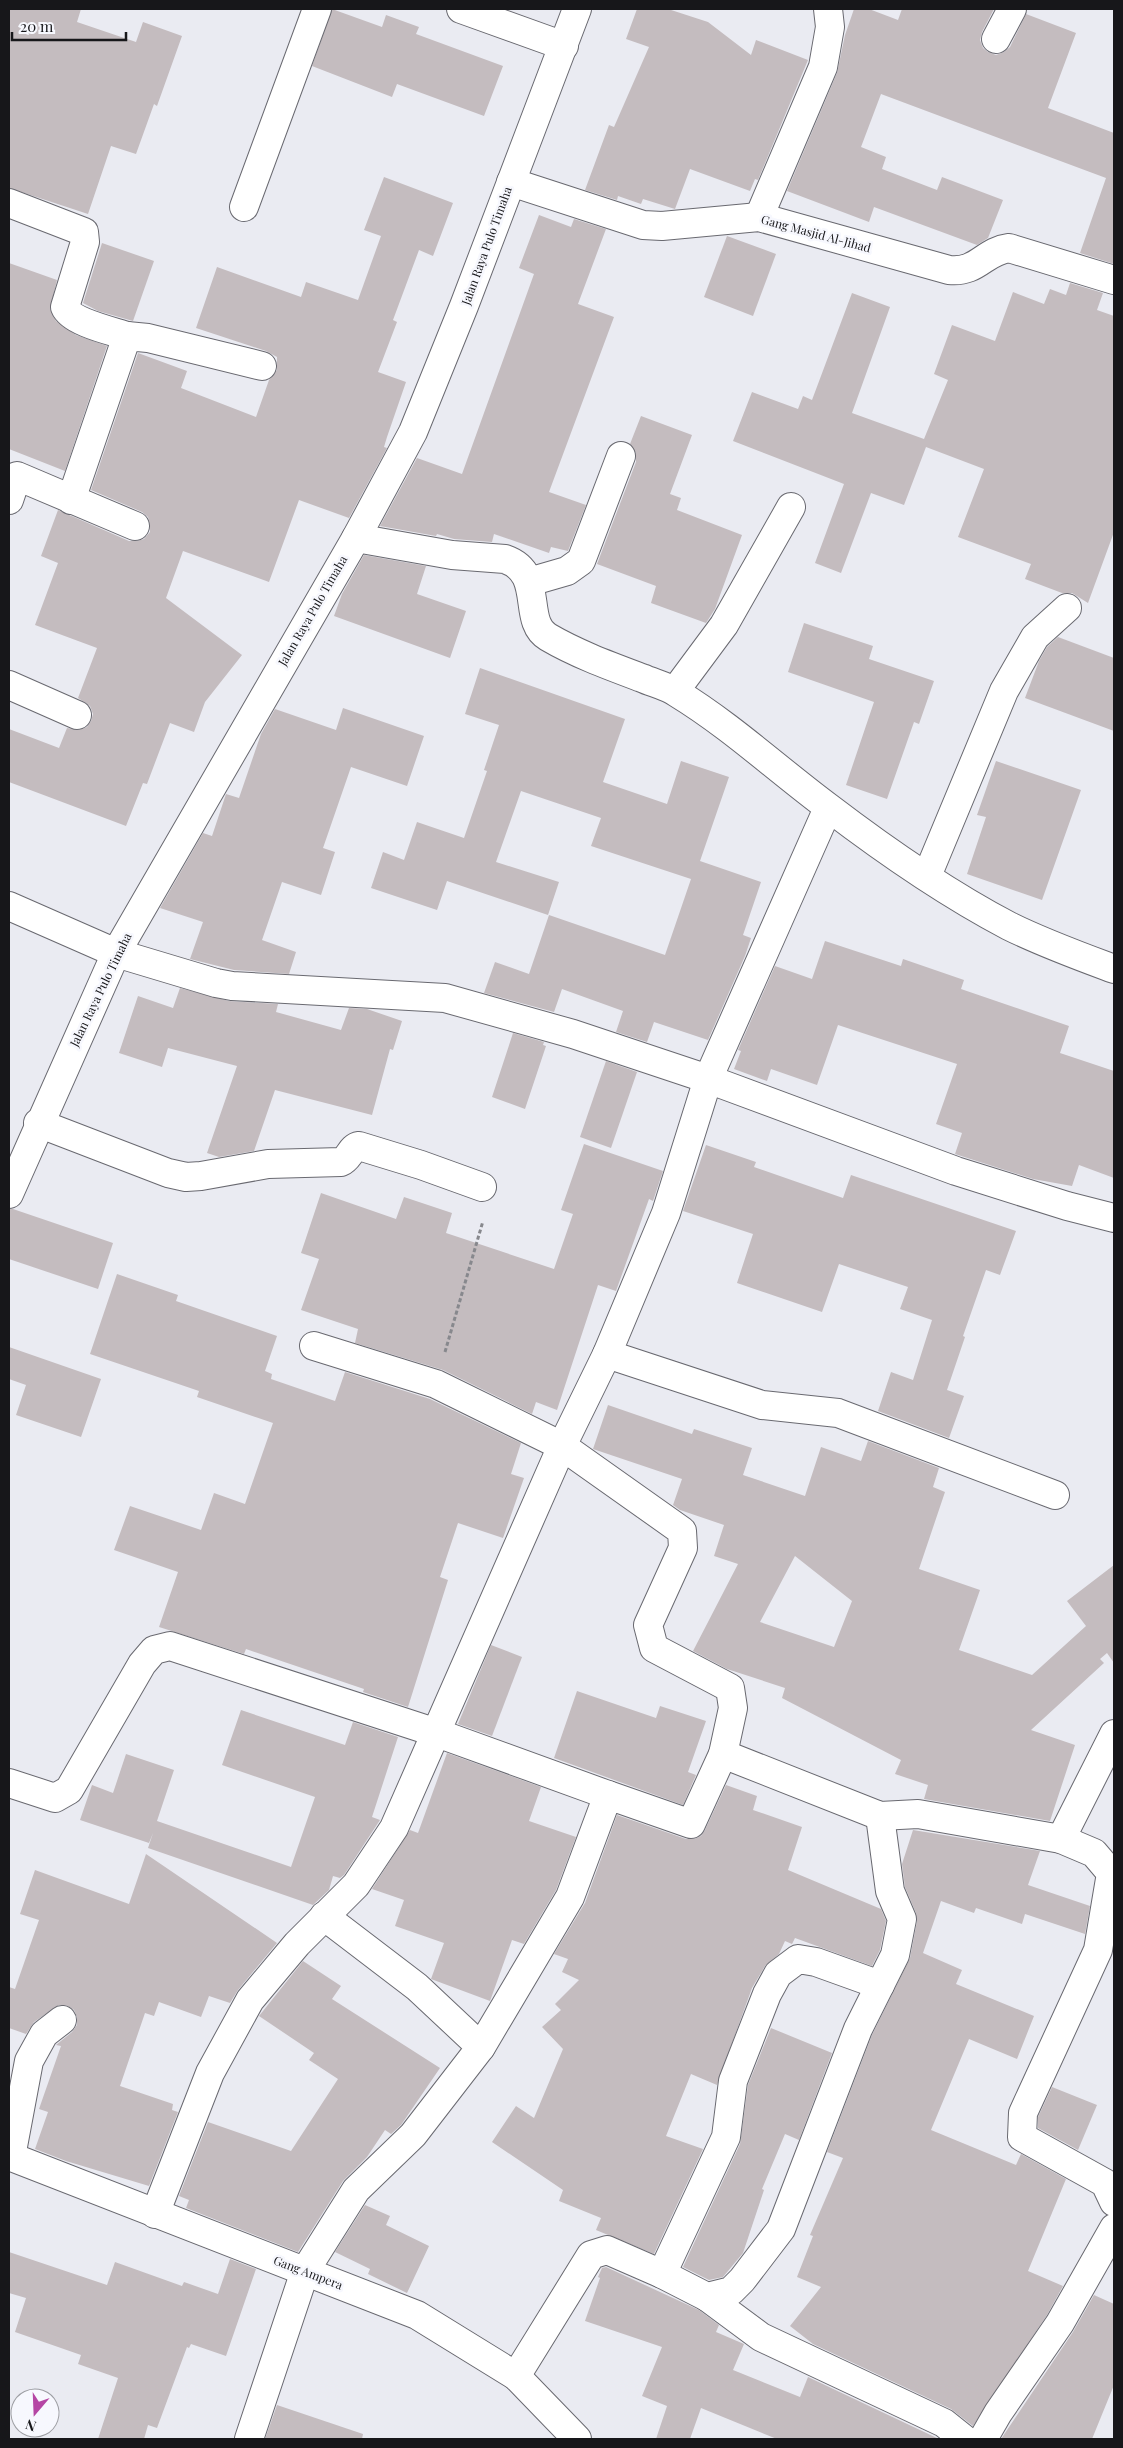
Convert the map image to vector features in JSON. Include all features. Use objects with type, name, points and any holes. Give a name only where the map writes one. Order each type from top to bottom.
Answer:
[{"type":"street","points":[[244,207],[316,9]]},
{"type":"street","points":[[461,9],[564,46]]},
{"type":"street","name":"Jalan Raya Pulo Timaha","points":[[9,1194],[38,1123],[116,953],[356,538],[413,432],[464,306],[577,9]]},
{"type":"street","points":[[760,217],[823,67],[830,27],[828,9]]},
{"type":"street","points":[[996,39],[1012,9]]},
{"type":"street","name":"Gang Masjid Al-Jihad","points":[[510,182],[643,224],[662,226],[760,217],[949,270],[966,270],[998,251],[1008,248],[1114,280]]},
{"type":"street","points":[[9,203],[84,232],[85,242],[66,310],[73,317],[127,336],[148,338],[262,366]]},
{"type":"street","points":[[71,500],[127,336]]},
{"type":"street","points":[[529,582],[567,571],[581,561],[621,456]]},
{"type":"street","points":[[11,483],[71,500],[135,526]]},
{"type":"street","points":[[675,691],[724,625],[791,507]]},
{"type":"street","points":[[356,538],[452,555],[505,559],[520,566],[529,582],[538,625],[547,636],[590,657],[675,691],[742,738],[828,808],[927,876],[1009,926],[1068,952],[1114,968]]},
{"type":"street","points":[[927,876],[1004,692],[1035,636],[1067,608]]},
{"type":"street","points":[[9,685],[77,715]]},
{"type":"street","points":[[155,2214],[210,2073],[250,2000],[297,1944],[356,1885],[394,1828],[562,1446],[607,1354],[666,1213],[708,1079],[828,808]]},
{"type":"street","points":[[9,906],[116,953],[232,986],[445,998],[573,1034],[708,1079],[956,1172],[1067,1206],[1114,1218]]},
{"type":"street","points":[[38,1123],[168,1173],[186,1177],[268,1164],[341,1162],[346,1160],[354,1148],[359,1146],[421,1165],[482,1187]]},
{"type":"street","points":[[9,1783],[55,1798],[69,1790],[142,1664],[154,1650],[170,1646],[437,1733],[691,1824],[723,1754],[734,1708],[730,1688],[654,1648],[648,1625],[683,1548],[682,1531],[562,1446],[436,1384],[314,1346]]},
{"type":"street","points":[[607,1354],[762,1405],[838,1413],[1055,1495]]},
{"type":"street","points":[[1061,1839],[1114,1734]]},
{"type":"street","points":[[723,1754],[880,1816],[918,1814],[1061,1839],[1094,1853],[1111,1873],[1098,1950],[1023,2113],[1022,2137],[1105,2183],[1114,2202]]},
{"type":"street","points":[[249,2439],[305,2272],[356,2190],[413,2135],[481,2047],[570,1897],[608,1795]]},
{"type":"street","points":[[707,2297],[731,2292],[781,2229],[858,2028],[895,1955],[902,1919],[890,1891],[880,1816]]},
{"type":"street","points":[[324,1916],[417,1987],[481,2047]]},
{"type":"street","points":[[662,2274],[726,2137],[733,2081],[767,1994],[778,1974],[798,1959],[816,1962],[880,1985]]},
{"type":"street","points":[[10,2156],[29,2061],[44,2034],[62,2020]]},
{"type":"street","name":"Gang Ampera","points":[[10,2156],[418,2315],[516,2376],[577,2439]]},
{"type":"street","points":[[983,2439],[998,2413],[1060,2324],[1114,2228]]},
{"type":"street","points":[[516,2376],[591,2255],[607,2250],[662,2274],[707,2297],[761,2337],[944,2422],[964,2439]]},
{"type":"path","points":[[436,1384],[480,1232],[487,1200],[482,1187]]},
{"type":"building","points":[[9,9],[81,9],[77,22],[136,42],[143,22],[182,36],[157,106],[154,104],[136,154],[111,146],[88,214],[9,188]]},
{"type":"building","points":[[332,9],[382,27],[386,15],[419,27],[416,34],[503,66],[484,116],[397,84],[392,97],[312,66]]},
{"type":"building","points":[[637,9],[668,9],[708,22],[751,55],[756,40],[808,60],[758,180],[755,179],[750,191],[690,169],[675,209],[643,199],[641,204],[618,196],[617,200],[585,190],[609,125],[614,127],[649,47],[626,39]]},
{"type":"building","points":[[854,9],[869,9],[898,20],[902,9],[994,9],[980,40],[983,48],[996,55],[1010,47],[1026,14],[1076,33],[1048,108],[1114,133],[1114,264],[1080,253],[1106,178],[881,94],[861,147],[886,157],[882,169],[937,190],[942,177],[1003,200],[988,238],[977,245],[874,207],[869,222],[787,191],[837,73],[845,35]]},
{"type":"building","points":[[384,177],[453,203],[433,256],[419,250],[393,320],[397,322],[378,372],[406,382],[384,447],[387,448],[349,518],[299,500],[269,582],[183,551],[166,598],[242,655],[205,702],[194,732],[170,723],[147,784],[143,783],[126,826],[9,782],[9,729],[59,748],[67,728],[79,730],[87,727],[93,714],[90,706],[78,698],[97,648],[35,625],[58,563],[41,556],[58,510],[129,541],[144,539],[150,532],[148,517],[142,512],[91,490],[138,353],[187,371],[181,388],[256,417],[269,380],[277,370],[277,357],[266,351],[196,328],[217,267],[301,297],[306,282],[358,300],[381,236],[364,230]]},
{"type":"building","points":[[539,215],[571,227],[574,219],[606,229],[578,304],[614,317],[549,492],[586,505],[568,551],[551,547],[549,553],[494,534],[492,542],[454,539],[437,534],[436,536],[380,526],[417,458],[462,474],[534,274],[519,268]]},
{"type":"building","points":[[727,236],[776,254],[753,316],[704,297]]},
{"type":"building","points":[[102,243],[154,261],[133,321],[98,311],[83,303]]},
{"type":"building","points":[[9,263],[57,280],[50,309],[56,321],[76,335],[107,346],[65,471],[9,449]]},
{"type":"building","points":[[1070,283],[1103,293],[1097,310],[1114,316],[1114,532],[1088,603],[1072,593],[1062,593],[1025,579],[1031,564],[958,537],[984,469],[926,447],[904,505],[871,493],[841,573],[815,563],[844,484],[733,441],[752,392],[798,409],[803,396],[812,400],[852,293],[890,307],[852,413],[924,439],[948,380],[934,374],[952,325],[995,341],[1013,292],[1044,304],[1050,289],[1066,295]]},
{"type":"building","points":[[641,416],[692,435],[670,494],[681,498],[677,510],[742,535],[715,609],[706,623],[651,603],[656,586],[597,564],[636,462],[636,453],[630,444]]},
{"type":"building","points":[[364,555],[426,566],[417,594],[466,611],[450,658],[334,616],[342,594]]},
{"type":"building","points":[[804,623],[873,646],[869,659],[934,681],[919,724],[914,722],[887,799],[846,785],[874,702],[788,672]]},
{"type":"building","points":[[1058,637],[1114,658],[1114,731],[1025,698],[1039,661],[1047,647]]},
{"type":"building","points":[[480,668],[625,719],[603,782],[667,804],[681,761],[729,777],[700,861],[761,882],[743,935],[751,938],[745,956],[708,1040],[654,1022],[647,1042],[616,1032],[623,1011],[562,989],[554,1012],[484,993],[495,962],[529,974],[549,915],[665,955],[691,879],[591,846],[601,818],[521,791],[496,862],[559,882],[548,915],[447,881],[437,910],[371,888],[383,852],[404,860],[417,822],[464,838],[487,771],[484,770],[499,725],[465,714]]},
{"type":"building","points":[[343,708],[424,736],[407,786],[351,767],[323,848],[335,852],[321,895],[282,882],[262,940],[296,952],[289,974],[234,970],[190,959],[203,922],[160,908],[203,833],[212,836],[226,794],[239,798],[261,734],[275,709],[336,730]]},
{"type":"building","points":[[996,761],[1081,790],[1042,900],[967,874],[986,817],[977,815]]},
{"type":"building","points":[[825,941],[901,966],[903,959],[964,980],[961,989],[1069,1026],[1060,1053],[1114,1071],[1114,1178],[1079,1165],[1072,1186],[1033,1179],[955,1154],[962,1133],[936,1124],[957,1064],[838,1025],[817,1085],[771,1069],[767,1081],[734,1069],[741,1051],[738,1050],[775,966],[812,979]]},
{"type":"building","points":[[180,988],[229,1001],[278,1004],[276,1012],[341,1030],[349,1008],[367,1009],[402,1021],[393,1050],[390,1049],[372,1115],[275,1090],[254,1151],[219,1157],[207,1153],[237,1066],[168,1048],[162,1067],[119,1053],[138,996],[173,1008]]},
{"type":"building","points":[[513,1033],[544,1042],[543,1045],[546,1046],[525,1109],[492,1097]]},
{"type":"building","points":[[606,1061],[637,1072],[611,1148],[580,1137]]},
{"type":"building","points":[[584,1144],[663,1171],[653,1201],[649,1199],[616,1291],[598,1285],[557,1410],[536,1402],[532,1414],[443,1370],[355,1343],[358,1329],[301,1310],[319,1259],[301,1253],[321,1193],[396,1219],[404,1197],[452,1213],[446,1233],[554,1269],[573,1214],[561,1210]]},
{"type":"building","points":[[706,1145],[756,1162],[754,1167],[843,1198],[851,1175],[1016,1231],[1000,1275],[986,1270],[963,1336],[965,1337],[947,1390],[964,1396],[949,1438],[878,1411],[891,1372],[913,1380],[932,1320],[900,1309],[908,1287],[839,1264],[822,1312],[737,1283],[753,1234],[683,1211]]},
{"type":"building","points":[[9,1209],[113,1243],[98,1289],[9,1259]]},
{"type":"building","points":[[117,1274],[178,1295],[176,1301],[277,1336],[265,1371],[272,1374],[271,1379],[335,1401],[345,1372],[430,1399],[521,1443],[511,1474],[524,1478],[503,1538],[458,1523],[440,1577],[448,1580],[408,1707],[363,1692],[364,1689],[246,1649],[244,1654],[159,1627],[178,1572],[114,1550],[130,1506],[201,1530],[214,1493],[245,1504],[273,1423],[197,1397],[199,1391],[90,1354]]},
{"type":"building","points":[[9,1347],[101,1379],[81,1437],[16,1415],[26,1385],[9,1379]]},
{"type":"building","points":[[608,1405],[692,1434],[694,1429],[752,1448],[743,1475],[805,1496],[821,1447],[861,1461],[868,1441],[939,1468],[933,1487],[945,1492],[919,1569],[980,1590],[959,1650],[1032,1675],[1086,1626],[1067,1601],[1114,1565],[1114,1663],[1107,1653],[1100,1659],[1104,1663],[1031,1730],[1075,1745],[1050,1821],[924,1799],[928,1785],[895,1774],[901,1760],[782,1698],[785,1688],[727,1669],[693,1651],[738,1564],[714,1556],[724,1525],[680,1510],[673,1505],[682,1479],[593,1449]],"holes":[[[795,1556],[852,1601],[834,1647],[760,1622]]]},
{"type":"building","points":[[491,1645],[522,1657],[492,1736],[458,1724]]},
{"type":"building","points":[[577,1691],[656,1718],[660,1706],[706,1721],[688,1772],[696,1775],[683,1805],[554,1758]]},
{"type":"building","points":[[241,1710],[345,1745],[353,1722],[398,1737],[372,1817],[380,1820],[344,1875],[340,1878],[333,1876],[329,1890],[313,1905],[148,1848],[153,1833],[149,1843],[80,1820],[92,1785],[113,1793],[126,1754],[174,1770],[157,1821],[291,1867],[315,1797],[222,1765]]},
{"type":"building","points":[[447,1753],[541,1787],[529,1821],[576,1837],[556,1890],[524,1944],[512,1940],[490,2001],[431,1979],[444,1943],[395,1926],[404,1900],[372,1889],[410,1830],[418,1833]]},
{"type":"building","points":[[726,1785],[757,1796],[753,1810],[802,1827],[788,1870],[881,1909],[886,1921],[880,1950],[872,1966],[795,1938],[792,1944],[785,1941],[779,1954],[765,1966],[752,1988],[717,2085],[691,2074],[666,2136],[703,2149],[654,2254],[596,2230],[601,2218],[559,2201],[563,2190],[492,2142],[516,2106],[534,2118],[563,2049],[542,2027],[561,2010],[555,2004],[579,1980],[562,1972],[568,1959],[554,1954],[585,1903],[617,1815],[686,1839],[694,1839],[701,1836],[705,1830]]},
{"type":"building","points":[[913,1830],[1040,1851],[1028,1885],[1090,1906],[1085,1934],[1025,1914],[1022,1924],[976,1908],[974,1913],[941,1901],[923,1953],[962,1970],[956,1984],[1034,2016],[1017,2059],[969,2039],[931,2130],[1016,2165],[1021,2154],[1066,2179],[1028,2271],[1063,2286],[1047,2315],[973,2426],[951,2409],[813,2344],[790,2326],[821,2287],[797,2277],[813,2236],[810,2235],[843,2158],[827,2152],[872,2035],[910,1958],[917,1921],[916,1913],[905,1887],[902,1864]]},
{"type":"building","points":[[146,1854],[277,1943],[238,1990],[230,2003],[209,1996],[201,2017],[159,2002],[154,2016],[145,2013],[120,2086],[173,2104],[172,2110],[178,2112],[149,2186],[66,2161],[35,2149],[48,2112],[39,2109],[61,2046],[56,2045],[72,2032],[77,2025],[77,2017],[74,2010],[68,2006],[59,2005],[34,2022],[26,2034],[9,2028],[9,1987],[15,1989],[39,1920],[20,1914],[35,1870],[129,1904]]},
{"type":"building","points":[[303,1961],[341,1986],[332,1999],[440,2068],[401,2125],[391,2134],[385,2130],[367,2157],[343,2181],[298,2252],[186,2208],[189,2200],[179,2196],[208,2122],[291,2151],[338,2079],[309,2060],[314,2053],[259,2016]]},
{"type":"building","points":[[771,2028],[832,2053],[799,2140],[785,2134],[762,2189],[764,2190],[743,2253],[723,2277],[709,2280],[683,2267],[740,2144],[748,2085]]},
{"type":"building","points":[[1052,2087],[1097,2105],[1078,2150],[1038,2128],[1038,2117]]},
{"type":"building","points":[[365,2205],[390,2216],[386,2225],[429,2246],[407,2293],[368,2274],[370,2269],[335,2252]]},
{"type":"building","points":[[9,2252],[107,2285],[115,2262],[182,2286],[184,2282],[218,2294],[230,2259],[256,2269],[226,2356],[191,2344],[189,2348],[187,2347],[157,2428],[148,2425],[144,2439],[98,2439],[118,2378],[78,2364],[81,2355],[15,2332],[26,2298],[9,2293]]},
{"type":"building","points":[[606,2267],[699,2310],[719,2325],[716,2332],[744,2344],[733,2370],[800,2397],[808,2377],[939,2439],[777,2439],[701,2408],[690,2439],[656,2439],[667,2406],[642,2396],[662,2347],[585,2321],[600,2278],[598,2277],[602,2268]]},
{"type":"building","points":[[1094,2295],[1114,2304],[1114,2385],[1092,2439],[1001,2439],[1073,2332]]},
{"type":"building","points":[[277,2405],[363,2434],[362,2439],[265,2439]]}]
